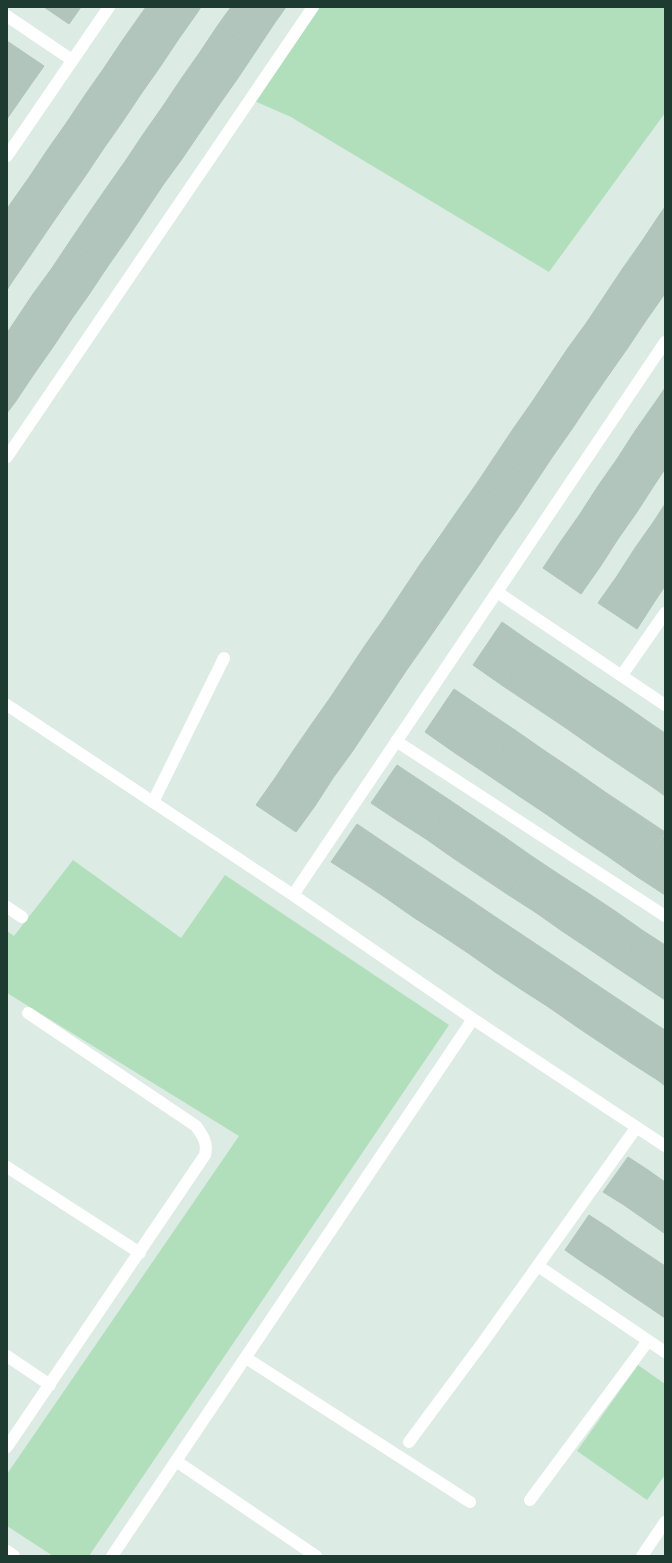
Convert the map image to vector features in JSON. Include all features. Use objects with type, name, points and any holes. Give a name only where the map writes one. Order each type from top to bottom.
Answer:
[{"type":"street","points":[[7,156],[109,7]]},
{"type":"street","points":[[7,457],[313,7]]},
{"type":"street","points":[[7,16],[72,60]]},
{"type":"street","points":[[293,895],[665,342]]},
{"type":"street","points":[[497,592],[665,705]]},
{"type":"street","points":[[622,675],[665,613]]},
{"type":"street","points":[[153,802],[224,658]]},
{"type":"street","points":[[7,705],[293,895],[473,1019],[665,1146]]},
{"type":"street","points":[[396,741],[665,916]]},
{"type":"street","points":[[7,907],[22,917]]},
{"type":"street","points":[[7,1447],[140,1253],[205,1155],[207,1147],[203,1136],[196,1126],[28,1013]]},
{"type":"street","points":[[112,1556],[473,1019]]},
{"type":"street","points":[[409,1442],[538,1266],[636,1128]]},
{"type":"street","points":[[7,1167],[140,1253]]},
{"type":"street","points":[[538,1266],[665,1352]]},
{"type":"street","points":[[530,1500],[648,1341]]},
{"type":"street","points":[[7,1356],[50,1385]]},
{"type":"street","points":[[246,1358],[470,1502]]},
{"type":"street","points":[[176,1461],[316,1556]]},
{"type":"street","points":[[642,1556],[665,1522]]},
{"type":"street","points":[[7,1551],[14,1556]]},
{"type":"green space","points":[[313,7],[665,7],[665,113],[549,272],[291,117],[250,99]]},
{"type":"green space","points":[[73,860],[181,938],[225,875],[449,1025],[89,1556],[53,1556],[7,1526],[7,1474],[239,1136],[7,993],[7,931],[14,936]]},
{"type":"green space","points":[[638,1365],[665,1384],[665,1475],[647,1500],[577,1451]]},
{"type":"building","points":[[44,7],[81,7],[69,24]]},
{"type":"building","points":[[146,7],[188,7],[197,13],[178,40],[141,14]]},
{"type":"building","points":[[188,7],[201,7],[197,13]]},
{"type":"building","points":[[231,7],[250,7],[274,24],[256,51],[218,25]]},
{"type":"building","points":[[250,7],[286,7],[274,24]]},
{"type":"building","points":[[141,14],[178,40],[160,67],[122,41]]},
{"type":"building","points":[[218,25],[256,51],[238,78],[200,52]]},
{"type":"building","points":[[7,41],[44,66],[25,93],[7,80]]},
{"type":"building","points":[[122,41],[160,67],[141,94],[104,68]]},
{"type":"building","points":[[200,52],[238,78],[219,105],[181,79]]},
{"type":"building","points":[[104,68],[141,94],[123,121],[85,95]]},
{"type":"building","points":[[181,79],[219,105],[201,131],[163,106]]},
{"type":"building","points":[[7,80],[25,93],[7,119]]},
{"type":"building","points":[[85,95],[123,121],[104,148],[67,122]]},
{"type":"building","points":[[163,106],[201,131],[182,159],[144,133]]},
{"type":"building","points":[[67,122],[104,148],[86,175],[48,149]]},
{"type":"building","points":[[144,133],[182,159],[163,185],[126,160]]},
{"type":"building","points":[[48,149],[86,175],[67,202],[30,176]]},
{"type":"building","points":[[126,160],[163,185],[145,212],[107,187]]},
{"type":"building","points":[[30,176],[67,202],[49,228],[11,203]]},
{"type":"building","points":[[107,187],[145,212],[127,239],[89,213]]},
{"type":"building","points":[[11,203],[49,228],[30,256],[7,240],[7,209]]},
{"type":"building","points":[[665,207],[665,217],[660,214]]},
{"type":"building","points":[[89,213],[127,239],[108,266],[70,241]]},
{"type":"building","points":[[660,214],[665,217],[665,257],[642,241]]},
{"type":"building","points":[[7,240],[30,256],[12,282],[7,279]]},
{"type":"building","points":[[70,241],[108,266],[90,293],[52,268]]},
{"type":"building","points":[[642,241],[665,257],[664,295],[623,268]]},
{"type":"building","points":[[52,268],[90,293],[71,320],[33,294]]},
{"type":"building","points":[[623,268],[664,295],[645,322],[605,295]]},
{"type":"building","points":[[7,279],[12,282],[7,290]]},
{"type":"building","points":[[33,294],[71,320],[53,347],[15,321]]},
{"type":"building","points":[[605,295],[645,322],[627,349],[587,322]]},
{"type":"building","points":[[15,321],[53,347],[34,374],[7,356],[7,333]]},
{"type":"building","points":[[587,322],[627,349],[608,376],[568,348]]},
{"type":"building","points":[[568,348],[608,376],[590,402],[550,375]]},
{"type":"building","points":[[7,356],[34,374],[16,401],[7,395]]},
{"type":"building","points":[[550,375],[590,402],[572,429],[532,402]]},
{"type":"building","points":[[665,388],[665,411],[654,404]]},
{"type":"building","points":[[7,395],[16,401],[7,413]]},
{"type":"building","points":[[532,402],[572,429],[553,456],[513,429]]},
{"type":"building","points":[[654,404],[665,411],[665,451],[635,431]]},
{"type":"building","points":[[513,429],[553,456],[535,483],[495,456]]},
{"type":"building","points":[[635,431],[665,451],[665,469],[655,484],[617,459]]},
{"type":"building","points":[[495,456],[535,483],[517,510],[477,483]]},
{"type":"building","points":[[617,459],[655,484],[637,512],[598,486]]},
{"type":"building","points":[[477,483],[517,510],[498,537],[458,510]]},
{"type":"building","points":[[598,486],[637,512],[618,539],[580,514]]},
{"type":"building","points":[[665,504],[665,528],[654,521]]},
{"type":"building","points":[[458,510],[498,537],[480,564],[440,536]]},
{"type":"building","points":[[580,514],[618,539],[600,567],[561,541]]},
{"type":"building","points":[[654,521],[665,528],[665,568],[635,548]]},
{"type":"building","points":[[440,536],[480,564],[462,590],[421,563]]},
{"type":"building","points":[[561,541],[600,567],[581,594],[543,568]]},
{"type":"building","points":[[635,548],[665,568],[665,586],[655,601],[617,576]]},
{"type":"building","points":[[421,563],[462,590],[443,618],[403,590]]},
{"type":"building","points":[[617,576],[655,601],[637,629],[598,603]]},
{"type":"building","points":[[403,590],[443,618],[425,644],[385,617]]},
{"type":"building","points":[[385,617],[425,644],[406,671],[366,644]]},
{"type":"building","points":[[502,622],[532,643],[503,686],[473,665]]},
{"type":"building","points":[[532,643],[562,663],[533,706],[503,686]]},
{"type":"building","points":[[366,644],[406,671],[388,698],[348,671]]},
{"type":"building","points":[[562,663],[593,684],[563,726],[533,706]]},
{"type":"building","points":[[348,671],[388,698],[370,725],[330,698]]},
{"type":"building","points":[[593,684],[623,704],[593,747],[563,726]]},
{"type":"building","points":[[454,689],[485,710],[455,753],[425,732]]},
{"type":"building","points":[[330,698],[370,725],[352,752],[311,725]]},
{"type":"building","points":[[623,704],[653,725],[624,768],[593,747]]},
{"type":"building","points":[[485,710],[515,730],[485,773],[455,753]]},
{"type":"building","points":[[311,725],[352,752],[333,778],[293,751]]},
{"type":"building","points":[[653,725],[665,733],[665,772],[654,788],[624,768]]},
{"type":"building","points":[[515,730],[545,751],[516,794],[485,773]]},
{"type":"building","points":[[293,751],[333,778],[315,806],[275,778]]},
{"type":"building","points":[[545,751],[575,771],[546,814],[516,794]]},
{"type":"building","points":[[397,765],[424,783],[398,821],[371,803]]},
{"type":"building","points":[[575,771],[605,792],[576,835],[546,814]]},
{"type":"building","points":[[665,772],[665,796],[654,788]]},
{"type":"building","points":[[275,778],[315,806],[296,832],[256,805]]},
{"type":"building","points":[[424,783],[451,801],[426,839],[398,821]]},
{"type":"building","points":[[605,792],[635,812],[606,855],[576,835]]},
{"type":"building","points":[[451,801],[479,820],[453,858],[426,839]]},
{"type":"building","points":[[635,812],[665,832],[636,876],[606,855]]},
{"type":"building","points":[[479,820],[506,838],[480,876],[453,858]]},
{"type":"building","points":[[357,824],[385,843],[359,880],[331,862]]},
{"type":"building","points":[[665,834],[665,895],[636,876]]},
{"type":"building","points":[[506,838],[533,857],[507,894],[480,876]]},
{"type":"building","points":[[385,843],[412,861],[386,898],[359,880]]},
{"type":"building","points":[[533,857],[560,875],[535,912],[507,894]]},
{"type":"building","points":[[412,861],[439,879],[413,917],[386,898]]},
{"type":"building","points":[[560,875],[588,893],[562,931],[535,912]]},
{"type":"building","points":[[439,879],[466,897],[441,935],[413,917]]},
{"type":"building","points":[[588,893],[615,911],[589,949],[562,931]]},
{"type":"building","points":[[466,897],[494,916],[468,953],[441,935]]},
{"type":"building","points":[[615,911],[642,930],[617,968],[589,949]]},
{"type":"building","points":[[494,916],[521,934],[495,972],[468,953]]},
{"type":"building","points":[[642,930],[665,945],[665,954],[644,986],[617,968]]},
{"type":"building","points":[[521,934],[548,952],[522,990],[495,972]]},
{"type":"building","points":[[548,952],[575,970],[550,1008],[522,990]]},
{"type":"building","points":[[665,954],[665,1000],[644,986]]},
{"type":"building","points":[[575,970],[603,989],[577,1027],[550,1008]]},
{"type":"building","points":[[603,989],[630,1007],[604,1045],[577,1027]]},
{"type":"building","points":[[630,1007],[657,1025],[631,1063],[604,1045]]},
{"type":"building","points":[[657,1025],[665,1030],[665,1072],[659,1081],[631,1063]]},
{"type":"building","points":[[665,1072],[665,1086],[659,1081]]},
{"type":"building","points":[[628,1157],[648,1170],[624,1205],[603,1192]]},
{"type":"building","points":[[648,1170],[665,1182],[665,1188],[644,1219],[624,1205]]},
{"type":"building","points":[[665,1188],[665,1232],[664,1233],[644,1219]]},
{"type":"building","points":[[589,1215],[609,1228],[585,1264],[565,1250]]},
{"type":"building","points":[[609,1228],[629,1242],[605,1277],[585,1264]]},
{"type":"building","points":[[629,1242],[650,1256],[625,1291],[605,1277]]},
{"type":"building","points":[[650,1256],[665,1266],[665,1277],[646,1305],[625,1291]]},
{"type":"building","points":[[665,1277],[665,1318],[646,1305]]}]
